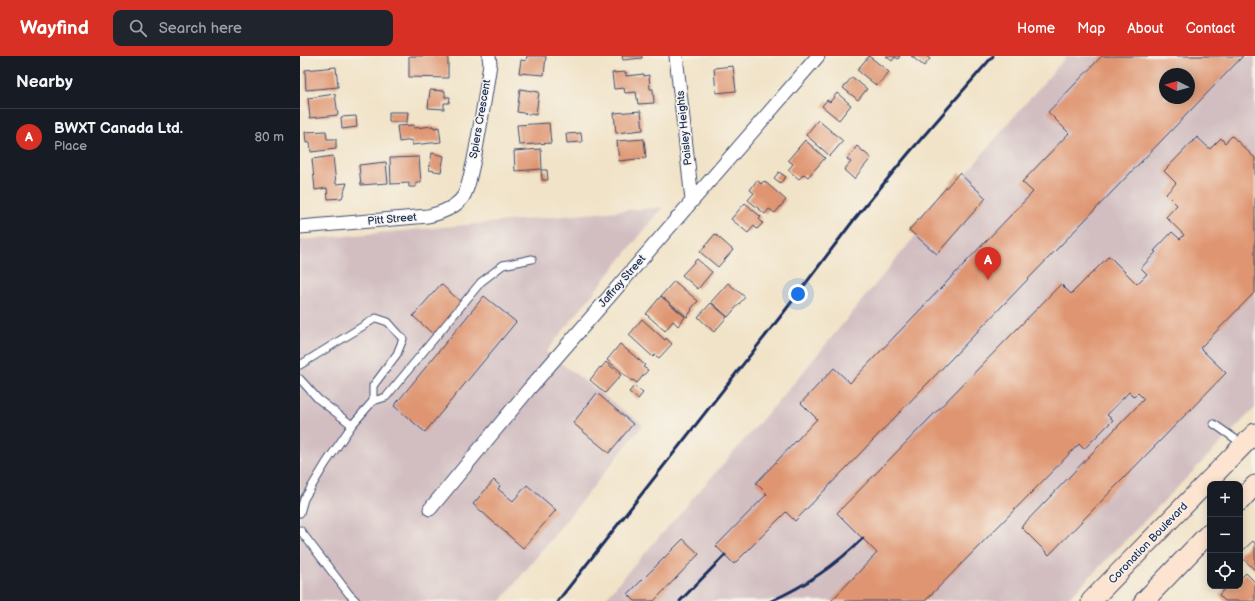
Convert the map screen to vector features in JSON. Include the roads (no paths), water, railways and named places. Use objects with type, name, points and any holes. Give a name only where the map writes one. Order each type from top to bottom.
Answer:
[{"type":"main road","name":"Coronation Boulevard","points":[[1091,601],[1251,442]]},
{"type":"main road","points":[[1243,498],[1255,485]]},
{"type":"main road","points":[[1144,601],[1207,535]]},
{"type":"street","name":"Spiers Crescent","points":[[469,182],[479,134],[490,64],[489,56]]},
{"type":"street","name":"Paisley Heights","points":[[676,56],[692,200]]},
{"type":"street","name":"Jaffray Street","points":[[430,509],[529,389],[818,56]]},
{"type":"street","name":"Pitt Street","points":[[300,227],[428,216],[442,213],[451,208],[463,197],[469,182]]},
{"type":"lane","points":[[300,513],[304,499],[352,425],[373,401],[386,397],[481,282],[503,265],[532,259]]},
{"type":"lane","points":[[300,365],[376,318],[388,322],[403,339],[397,354],[374,386],[373,401]]},
{"type":"lane","points":[[300,379],[318,399],[352,425]]},
{"type":"lane","points":[[1214,424],[1251,442]]},
{"type":"lane","points":[[300,530],[356,601]]},
{"type":"railway","points":[[558,601],[784,312],[853,221],[908,154],[993,56]]},
{"type":"railway","points":[[771,601],[796,589],[820,574],[853,548],[863,538]]},
{"type":"railway","points":[[680,601],[725,555]]},
{"type":"place","name":"BWXT Canada Ltd.","points":[[988,280]]}]
